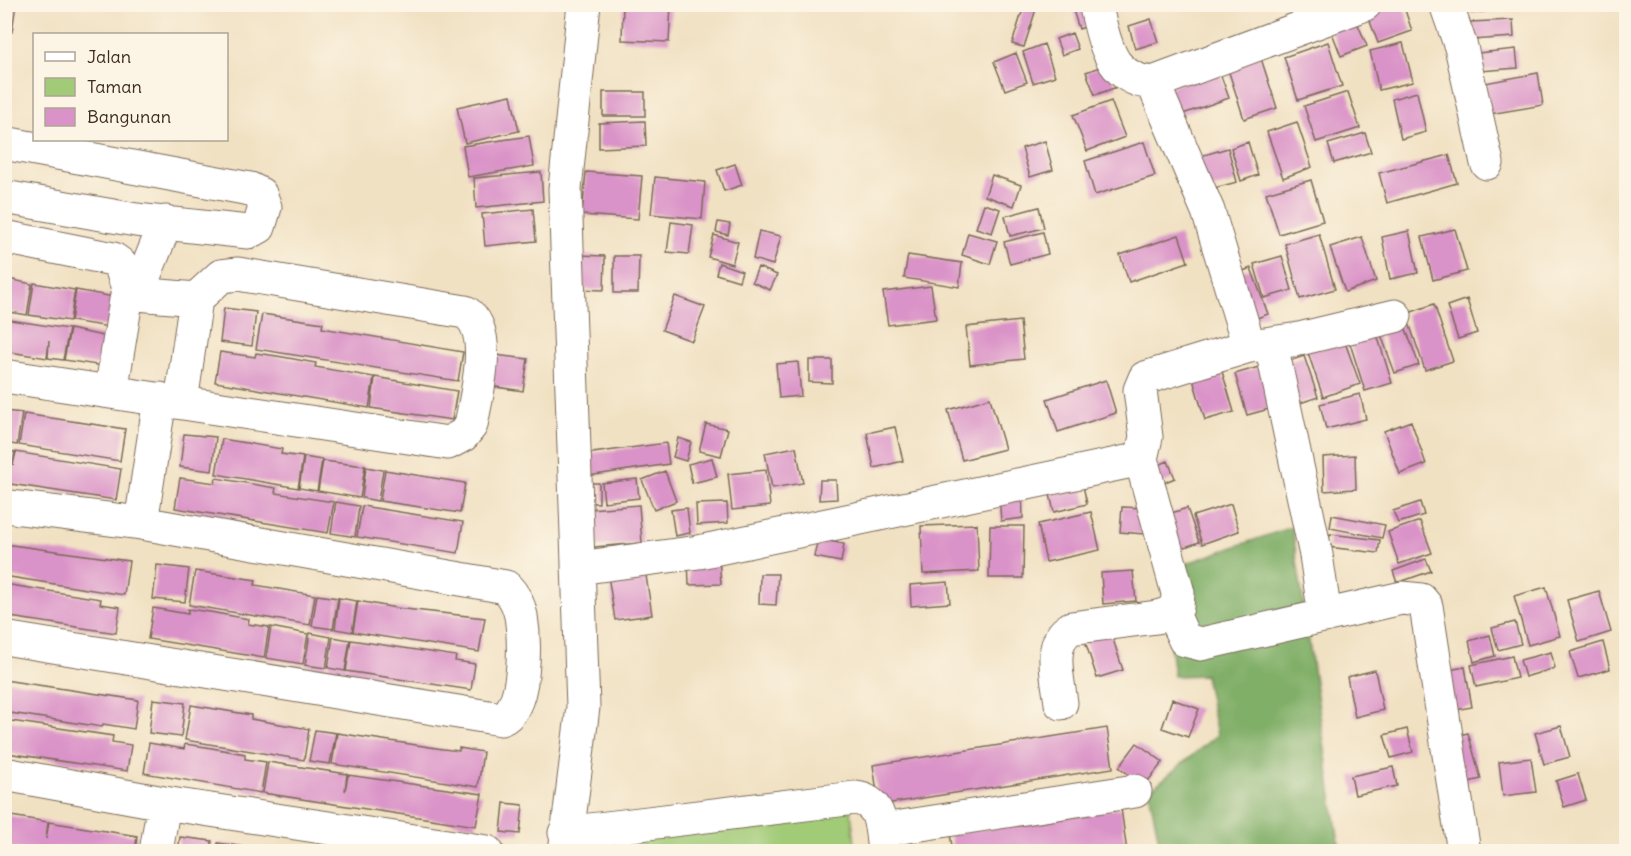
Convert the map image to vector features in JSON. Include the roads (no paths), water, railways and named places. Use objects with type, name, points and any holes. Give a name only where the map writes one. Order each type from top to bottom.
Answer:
[{"type":"street","points":[[584,4],[565,189],[583,707],[565,842],[855,798],[866,800],[880,815],[883,841],[1135,791]]},
{"type":"street","points":[[1095,4],[1110,56],[1115,65],[1140,82],[1153,83],[1365,4]]},
{"type":"street","points":[[1446,4],[1461,47],[1487,163]]},
{"type":"street","points":[[1153,83],[1208,211],[1260,345],[1316,555],[1325,616]]},
{"type":"street","points":[[4,143],[250,189],[260,194],[265,207],[259,227],[248,232],[136,220],[4,196]]},
{"type":"street","points":[[111,392],[132,291],[166,222]]},
{"type":"street","points":[[4,237],[113,259],[120,264],[132,291]]},
{"type":"street","points":[[4,376],[170,400],[448,443],[463,435],[471,425],[482,339],[474,319],[465,312],[238,274],[221,276],[196,298],[170,400],[141,523]]},
{"type":"street","points":[[132,291],[196,298]]},
{"type":"street","points":[[1061,703],[1056,653],[1059,638],[1064,632],[1071,628],[1157,617],[1177,608],[1178,593],[1141,459],[1146,437],[1140,390],[1145,378],[1260,345],[1395,316]]},
{"type":"street","points":[[578,568],[699,552],[1141,459]]},
{"type":"street","points":[[4,506],[141,523],[506,587],[512,593],[521,615],[522,666],[516,705],[510,714],[501,719],[4,638]]},
{"type":"street","points":[[1172,612],[1185,640],[1201,644],[1402,598],[1419,599],[1425,603],[1464,852]]},
{"type":"street","points":[[4,774],[164,803],[487,852]]},
{"type":"street","points":[[156,852],[164,803]]}]
